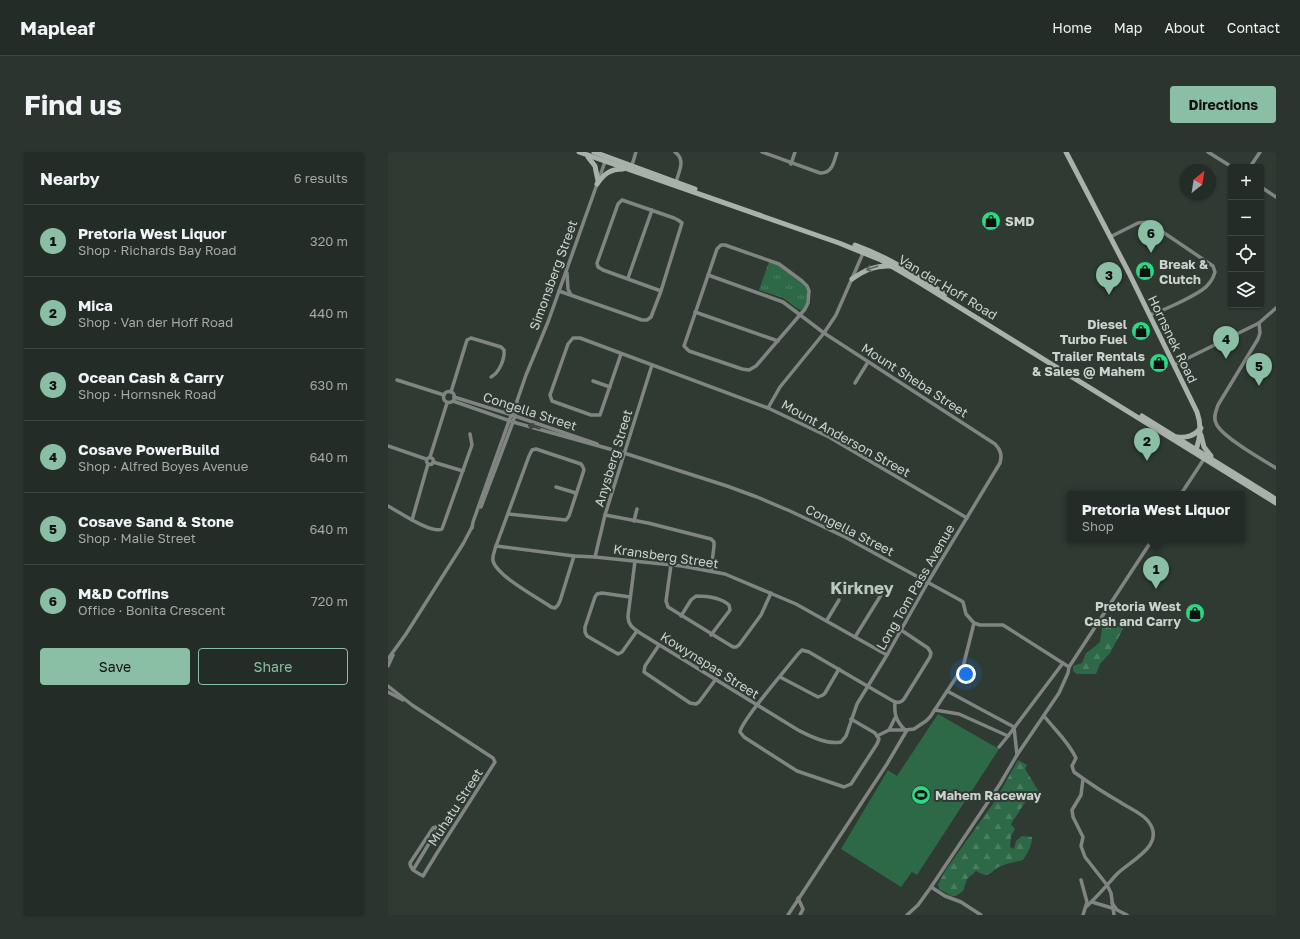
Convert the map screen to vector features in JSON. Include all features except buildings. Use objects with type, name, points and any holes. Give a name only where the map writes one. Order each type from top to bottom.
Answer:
[{"type":"main road","name":"Van der Hoff Road","points":[[579,152],[606,159],[708,197],[881,255],[917,275],[957,302],[1176,437],[1204,459],[1276,503]]},
{"type":"main road","name":"Van der Hoff Road","points":[[594,152],[606,159]]},
{"type":"main road","name":"Hornsnek Road","points":[[1066,152],[1201,421],[1201,434],[1196,452]]},
{"type":"main road","points":[[586,154],[596,166],[598,182]]},
{"type":"main road","name":"Van der Hoff Road","points":[[630,168],[676,182],[865,250],[1196,452],[1225,467],[1276,499]]},
{"type":"main road","points":[[598,182],[610,171],[630,168]]},
{"type":"main road","points":[[852,279],[872,267],[894,267]]},
{"type":"main road","points":[[1176,437],[1188,437],[1196,433],[1201,428]]},
{"type":"main road","points":[[1201,434],[1204,447],[1207,452],[1225,467]]},
{"type":"street","points":[[630,168],[636,152]]},
{"type":"street","points":[[675,152],[679,155],[682,161],[676,182]]},
{"type":"street","points":[[762,152],[791,164],[824,174],[831,170],[837,152]]},
{"type":"street","points":[[791,164],[795,152]]},
{"type":"street","points":[[1208,152],[1228,164]]},
{"type":"street","points":[[1252,164],[1260,152]]},
{"type":"street","name":"Simonsberg Street","points":[[388,659],[398,647],[466,540],[472,528],[513,415],[517,408],[517,401],[559,291],[606,159]]},
{"type":"street","points":[[1264,188],[1276,197]]},
{"type":"street","points":[[559,291],[644,320],[650,318],[661,291],[682,223],[678,220],[624,200],[619,202],[597,263],[598,267],[661,291]]},
{"type":"street","points":[[628,278],[652,210]]},
{"type":"street","points":[[1110,237],[1138,223],[1148,222],[1213,266],[1215,272],[1213,278],[1202,290],[1158,313],[1149,315]]},
{"type":"street","points":[[723,244],[779,264],[802,281],[808,289],[807,305],[800,315],[756,366],[749,370],[687,350],[684,346],[708,275],[717,249],[723,244]]},
{"type":"street","points":[[768,408],[780,386],[824,333],[836,315],[865,250]]},
{"type":"street","points":[[567,268],[568,289],[571,295]]},
{"type":"street","name":"Mount Sheba Street","points":[[708,275],[779,300],[824,333],[995,444]]},
{"type":"street","points":[[1174,366],[1259,323],[1276,308]]},
{"type":"street","points":[[695,312],[778,341]]},
{"type":"street","points":[[1259,323],[1260,333],[1258,339],[1218,405],[1215,412],[1215,420],[1216,425],[1223,433],[1276,468]]},
{"type":"street","points":[[412,520],[428,464],[426,462],[447,402],[454,399],[451,392],[467,340],[471,338],[501,347],[504,350],[505,354],[499,369],[497,373],[491,377]]},
{"type":"street","name":"Mount Anderson Street","points":[[621,354],[601,413],[598,416],[555,404],[550,399],[550,395],[568,344],[573,338],[580,338],[768,408],[829,437],[967,518]]},
{"type":"street","points":[[855,383],[868,362]]},
{"type":"street","name":"Anysberg Street","points":[[595,556],[605,515],[652,365]]},
{"type":"street","points":[[397,380],[444,395],[451,392]]},
{"type":"street","points":[[593,381],[610,387]]},
{"type":"street","points":[[444,395],[444,400],[447,402]]},
{"type":"street","name":"Congella Street","points":[[454,399],[513,415],[592,441],[598,445]]},
{"type":"street","name":"Congella Street","points":[[454,399],[511,421],[598,445],[727,486],[790,511],[845,537],[960,600],[963,602],[966,614],[974,623]]},
{"type":"street","points":[[388,506],[421,525],[438,530],[442,529],[472,445],[470,434]]},
{"type":"street","name":"Long Tom Pass Avenue","points":[[841,742],[846,736],[857,704],[1000,463],[1002,456],[995,444]]},
{"type":"street","points":[[388,446],[433,459],[433,462],[463,471]]},
{"type":"street","points":[[508,514],[565,521],[569,516],[584,469],[582,465],[534,450],[530,454],[496,546],[493,560],[495,564],[514,583],[554,608],[557,607],[560,601],[574,556]]},
{"type":"street","points":[[1183,491],[1204,459]]},
{"type":"street","points":[[428,464],[432,464],[433,462]]},
{"type":"street","points":[[556,487],[576,493]]},
{"type":"street","points":[[634,521],[637,509]]},
{"type":"street","points":[[605,515],[648,523],[711,539],[714,542],[711,571]]},
{"type":"street","points":[[907,915],[931,887],[1000,784],[1059,693],[1068,673],[1069,667],[1150,543]]},
{"type":"street","name":"Kransberg Street","points":[[496,546],[574,556],[595,556],[671,565],[725,574],[796,604],[887,655]]},
{"type":"street","points":[[630,597],[602,593],[597,594],[590,612],[585,632],[587,636],[618,654],[622,652],[636,631],[628,621],[635,561]]},
{"type":"street","points":[[671,565],[666,604],[668,607],[731,647],[738,646],[760,618],[771,593]]},
{"type":"street","points":[[855,637],[881,595]]},
{"type":"street","points":[[681,616],[691,600],[696,596],[712,598],[725,602],[729,605],[730,610],[711,635]]},
{"type":"street","points":[[827,620],[839,600]]},
{"type":"street","points":[[877,736],[889,730],[914,729],[926,721],[935,710],[963,667],[974,623],[980,625],[1002,625],[1069,667]]},
{"type":"street","points":[[851,719],[874,732],[879,740],[848,787],[842,787],[797,771],[742,735],[740,732],[740,728],[798,654],[804,650],[895,702],[901,702],[931,655],[928,648],[901,630]]},
{"type":"street","name":"Kowynspas Street","points":[[636,631],[806,734],[832,742],[841,742]]},
{"type":"street","points":[[659,645],[645,666],[644,672],[690,703],[696,704],[699,702],[716,679]]},
{"type":"street","points":[[388,666],[398,647]]},
{"type":"street","points":[[998,747],[1008,736],[1062,663]]},
{"type":"street","points":[[780,677],[818,697],[826,693],[839,669]]},
{"type":"street","points":[[388,686],[412,705]]},
{"type":"street","points":[[947,691],[1014,727]]},
{"type":"street","points":[[388,692],[412,705]]},
{"type":"street","points":[[895,702],[896,718],[900,725],[906,730]]},
{"type":"street","name":"Muhatu Street","points":[[412,705],[493,758],[495,762],[423,876],[413,870]]},
{"type":"street","points":[[935,710],[959,714],[980,722],[1008,736]]},
{"type":"street","points":[[1044,716],[1070,746],[1076,758],[1072,766],[1073,770],[1083,779],[1146,819],[1153,831],[1151,842],[1146,851],[1127,866],[1086,907]]},
{"type":"street","points":[[889,730],[896,718]]},
{"type":"street","points":[[1014,727],[1017,756]]},
{"type":"street","points":[[788,915],[887,764],[906,730]]},
{"type":"street","points":[[1083,779],[1081,796],[1072,810],[1073,817],[1083,837],[1081,846],[1085,857],[1107,885],[1114,915]]},
{"type":"street","points":[[436,827],[436,832],[413,870],[410,867],[410,863],[433,828],[436,827]]},
{"type":"street","points":[[1081,880],[1087,899],[1083,915]]},
{"type":"street","points":[[931,887],[945,896],[961,902],[981,915]]},
{"type":"street","points":[[798,898],[803,909],[800,915]]},
{"type":"street","points":[[1092,902],[1112,908]]},
{"type":"street","points":[[1111,902],[1117,910],[1126,915]]},
{"type":"street","points":[[1117,910],[1118,915]]},
{"type":"green space","points":[[769,262],[779,265],[804,285],[807,291],[807,302],[804,308],[801,310],[798,309],[783,298],[759,290]]},
{"type":"green space","points":[[1114,623],[1121,625],[1123,629],[1110,653],[1100,664],[1096,674],[1077,674],[1073,671],[1073,666],[1082,663],[1086,653],[1100,642],[1102,628]]},
{"type":"green space","name":"Mahem Raceway","points":[[938,714],[999,749],[917,875],[912,872],[901,887],[841,849],[888,770],[897,776]]},
{"type":"green space","points":[[1018,760],[1027,765],[1025,769],[1039,792],[1028,798],[1011,824],[1015,829],[1011,836],[1010,847],[1014,849],[1016,841],[1022,836],[1032,837],[1025,857],[1023,860],[1001,866],[988,875],[981,874],[976,871],[967,879],[963,891],[956,896],[952,896],[939,889],[938,884],[947,868],[995,801]]},
{"type":"place","name":"SMD","points":[[991,221]]},
{"type":"place","name":"M&D Coffins","points":[[1151,253]]},
{"type":"place","name":"Break & Clutch","points":[[1145,271]]},
{"type":"place","name":"Ocean Cash & Carry","points":[[1109,295]]},
{"type":"place","name":"Diesel Turbo Fuel","points":[[1141,331]]},
{"type":"place","name":"Cosave PowerBuild","points":[[1226,359]]},
{"type":"place","name":"Trailer Rentals & Sales @ Mahem","points":[[1159,363]]},
{"type":"place","name":"Cosave Sand & Stone","points":[[1259,386]]},
{"type":"place","name":"Mica","points":[[1147,461]]},
{"type":"place","name":"Pretoria West Liquor","points":[[1156,589]]},
{"type":"place","name":"Pretoria West Cash and Carry","points":[[1195,613]]},
{"type":"place","name":"Mahem Raceway","points":[[921,795]]},
{"type":"district","name":"Kirkney","points":[[862,587]]}]
